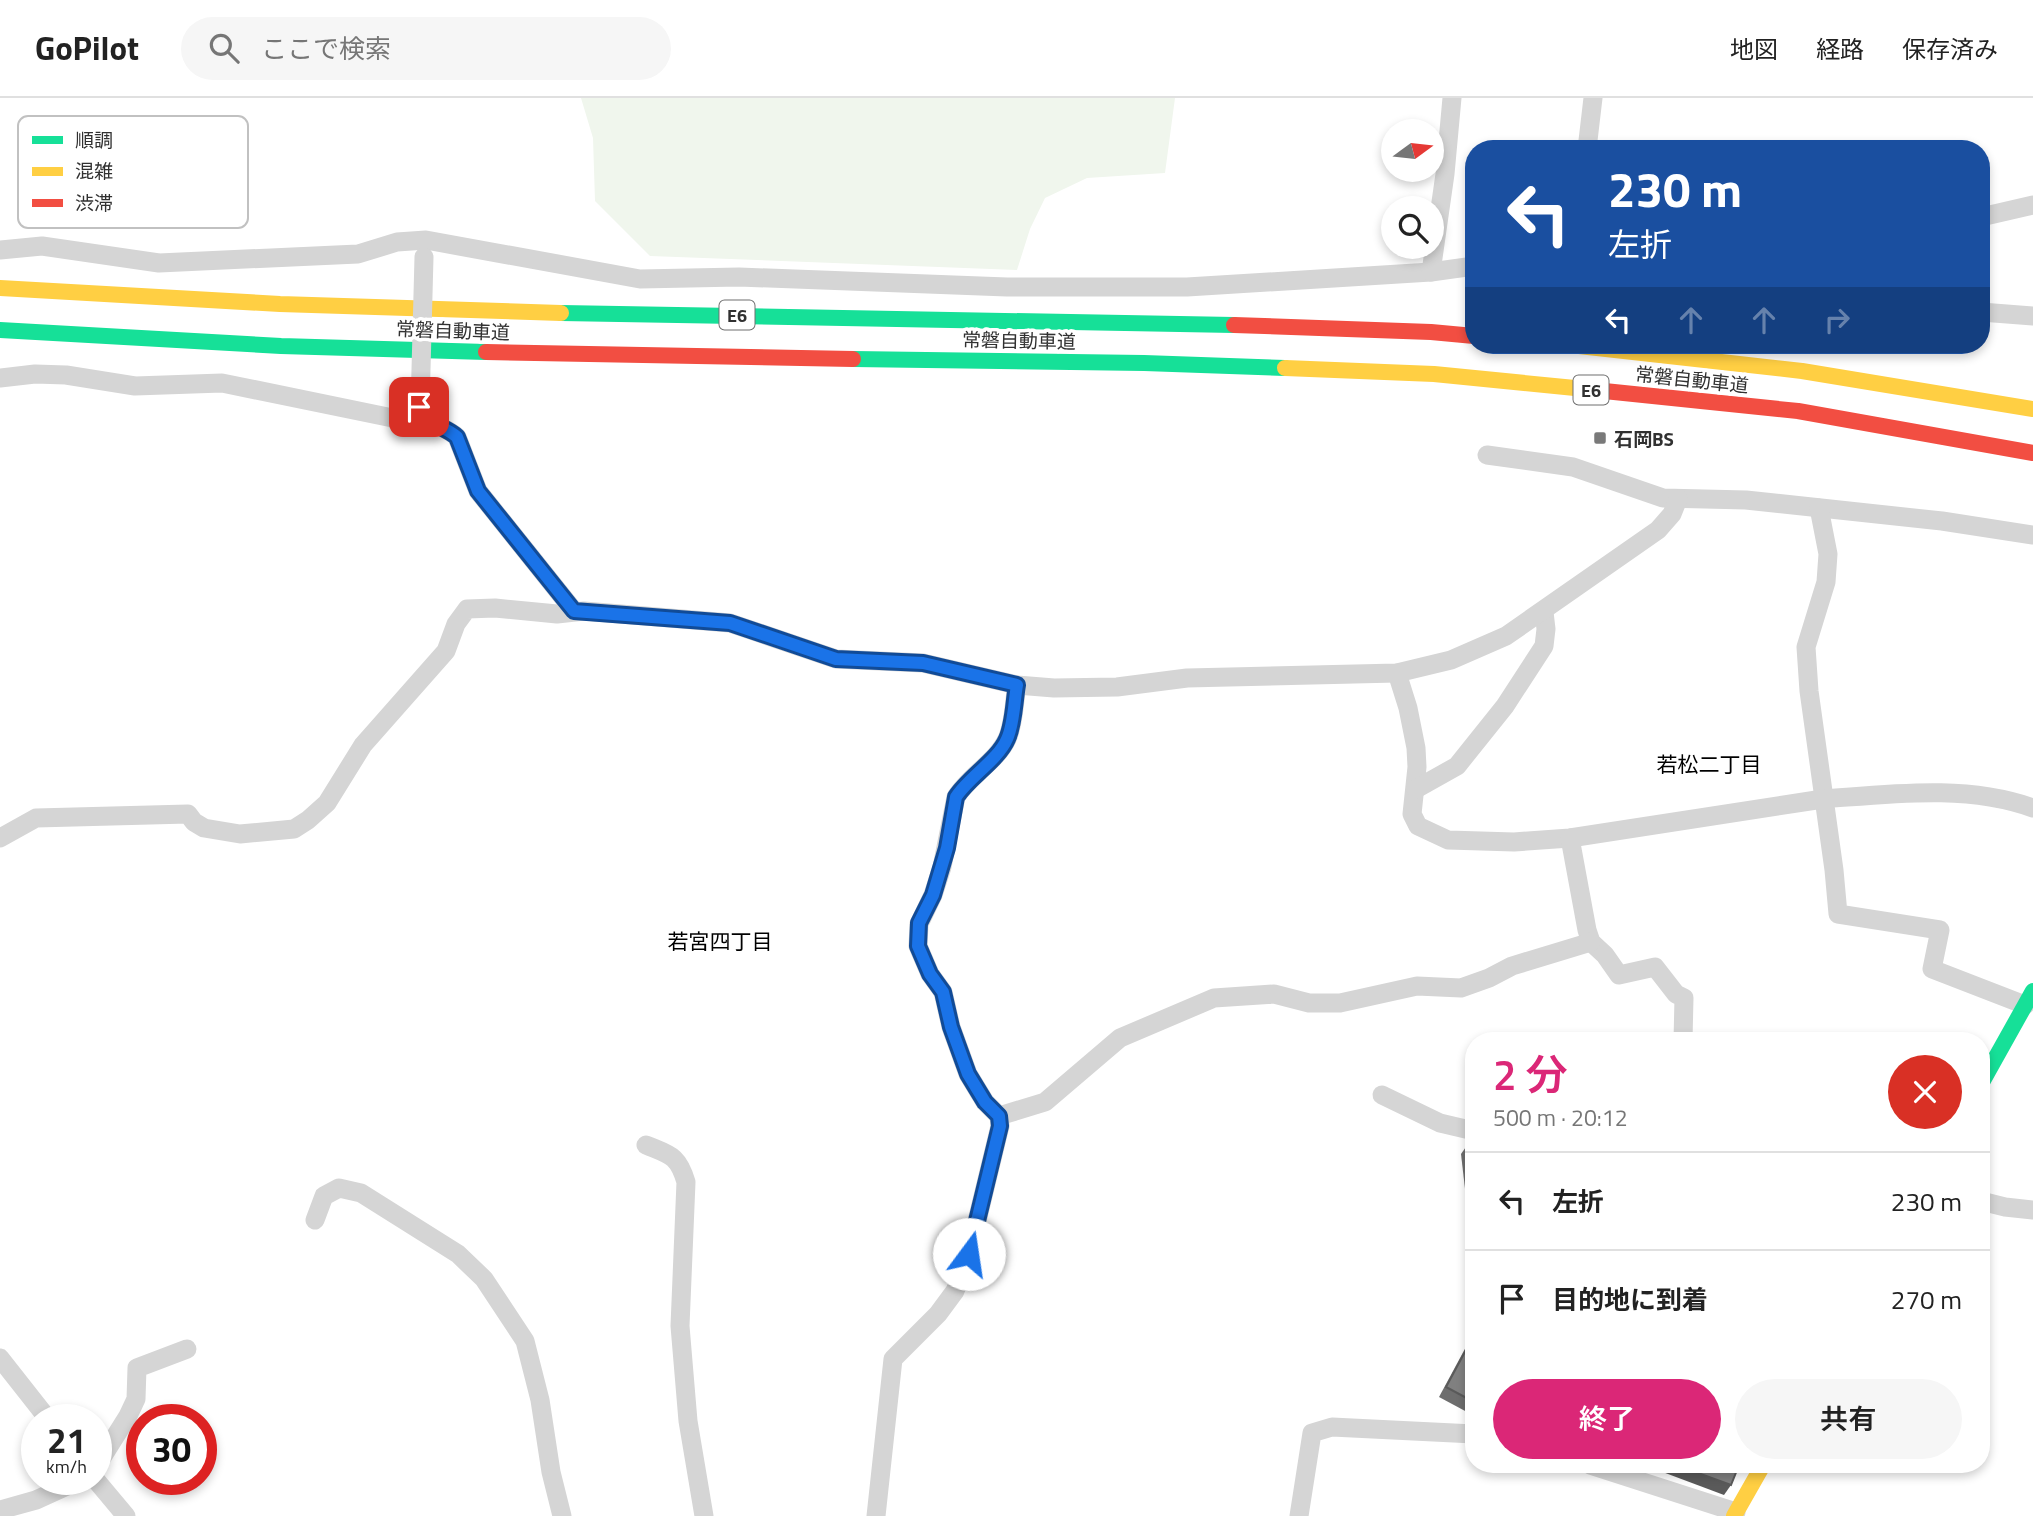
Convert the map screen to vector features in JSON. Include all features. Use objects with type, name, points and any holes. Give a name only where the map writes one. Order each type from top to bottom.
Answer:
[{"type":"main road","name":"常磐自動車道","points":[[0,288],[294,304],[584,313],[1146,322],[1465,335]]},
{"type":"main road","name":"常磐自動車道","points":[[0,330],[281,346],[559,355],[1144,363],[1434,374],[1798,411],[2033,453]]},
{"type":"main road","name":"常磐自動車道","points":[[1651,354],[1805,371],[1974,397],[2033,409]]},
{"type":"main road","points":[[1990,1068],[2029,998]]},
{"type":"main road","points":[[1735,1514],[1758,1473]]},
{"type":"street","points":[[1432,272],[1446,174],[1452,98]]},
{"type":"street","points":[[1588,140],[1592,98]]},
{"type":"street","points":[[1990,215],[2033,205]]},
{"type":"street","points":[[0,250],[42,246],[159,263],[358,254],[397,242],[640,279],[739,277],[1007,287],[1186,287],[1432,272],[1465,267]]},
{"type":"street","points":[[0,378],[35,374],[66,375],[135,386],[222,383],[412,422],[422,413],[425,248]]},
{"type":"street","points":[[1990,313],[2033,316]]},
{"type":"street","points":[[422,413],[457,437],[478,491],[574,611]]},
{"type":"street","points":[[1487,455],[1573,467],[1663,498],[1746,500],[2033,533]]},
{"type":"street","points":[[0,838],[36,818],[188,814],[194,822],[217,832],[267,833],[293,829],[327,803],[363,745],[446,651],[456,624],[467,609],[495,608],[556,614],[574,611],[730,623],[836,659],[923,663],[1017,685],[1086,689],[1187,678],[1397,673],[1451,660],[1507,636],[1658,530],[1672,513],[1678,499]]},
{"type":"street","points":[[1819,508],[1828,554],[1826,582],[1806,647],[1809,691],[1838,914],[1940,930],[1931,968],[2029,998]]},
{"type":"street","points":[[1416,789],[1457,766],[1505,706],[1544,646],[1544,612]]},
{"type":"street","points":[[1397,673],[1413,730],[1418,767],[1412,805],[1414,821],[1430,833],[1448,840],[1514,842],[1570,838],[1823,799],[1920,794],[1974,795],[2033,808]]},
{"type":"street","points":[[876,1516],[893,1359],[956,1291],[969,1254],[1000,1126],[999,1116],[985,1102],[968,1074],[951,1027],[943,992],[921,958],[917,935],[919,923],[933,895],[942,867],[956,797],[1002,748],[1008,738],[1017,685]]},
{"type":"street","points":[[1570,838],[1591,942],[1605,955],[1619,975],[1656,967],[1676,994],[1684,998],[1683,1032]]},
{"type":"street","points":[[999,1116],[1045,1102],[1120,1038],[1214,998],[1274,994],[1309,1003],[1340,1003],[1417,986],[1461,988],[1489,978],[1512,965],[1591,942]]},
{"type":"street","points":[[1382,1095],[1440,1123],[1465,1129]]},
{"type":"street","points":[[646,1145],[674,1156],[686,1182],[680,1326],[688,1421],[704,1516]]},
{"type":"street","points":[[315,1220],[324,1196],[339,1188],[361,1194],[458,1254],[484,1279],[525,1340],[540,1401],[551,1472],[562,1516]]},
{"type":"street","points":[[1990,1203],[2033,1210]]},
{"type":"street","points":[[112,1442],[136,1399],[137,1368],[187,1349]]},
{"type":"street","points":[[0,1358],[36,1404]]},
{"type":"street","points":[[1299,1516],[1312,1433],[1332,1427],[1465,1434]]},
{"type":"street","points":[[1614,1473],[1735,1514]]},
{"type":"street","points":[[0,1510],[47,1495]]},
{"type":"street","points":[[108,1495],[126,1516]]},
{"type":"shaded area","points":[[581,98],[1175,98],[1165,173],[1087,178],[1045,198],[1030,229],[1017,270],[650,256],[595,201],[593,138]]},
{"type":"building","points":[[1465,1352],[1465,1397],[1446,1387]]},
{"type":"building","points":[[1698,1473],[1736,1473],[1731,1485]]},
{"type":"traffic: fast","points":[[561,313],[1234,325]]},
{"type":"traffic: fast","points":[[0,330],[281,346],[486,352]]},
{"type":"traffic: fast","points":[[853,359],[1285,368]]},
{"type":"traffic: fast","points":[[1990,1068],[2033,991]]},
{"type":"traffic: slow","points":[[0,288],[280,304],[561,313]]},
{"type":"traffic: slow","points":[[1650,354],[1802,371],[2033,409]]},
{"type":"traffic: slow","points":[[1285,368],[1434,374],[1585,389]]},
{"type":"traffic: slow","points":[[1734,1516],[1758,1473]]},
{"type":"traffic: jam","points":[[1234,325],[1465,335]]},
{"type":"traffic: jam","points":[[486,352],[853,359]]},
{"type":"traffic: jam","points":[[1585,389],[1798,411],[2033,453]]},
{"type":"place","name":"石岡BS","points":[[1600,438]]},
{"type":"district","name":"若松二丁目","points":[[1709,764]]},
{"type":"district","name":"若宮四丁目","points":[[720,941]]},
{"type":"route","points":[[419,407],[425,419],[450,430],[457,437],[478,491],[574,611],[730,623],[836,659],[923,663],[1017,685],[1008,738],[1002,748],[956,797],[942,867],[933,895],[919,923],[917,935],[921,958],[943,992],[951,1027],[968,1074],[985,1102],[999,1116],[1000,1126],[969,1254]]}]
